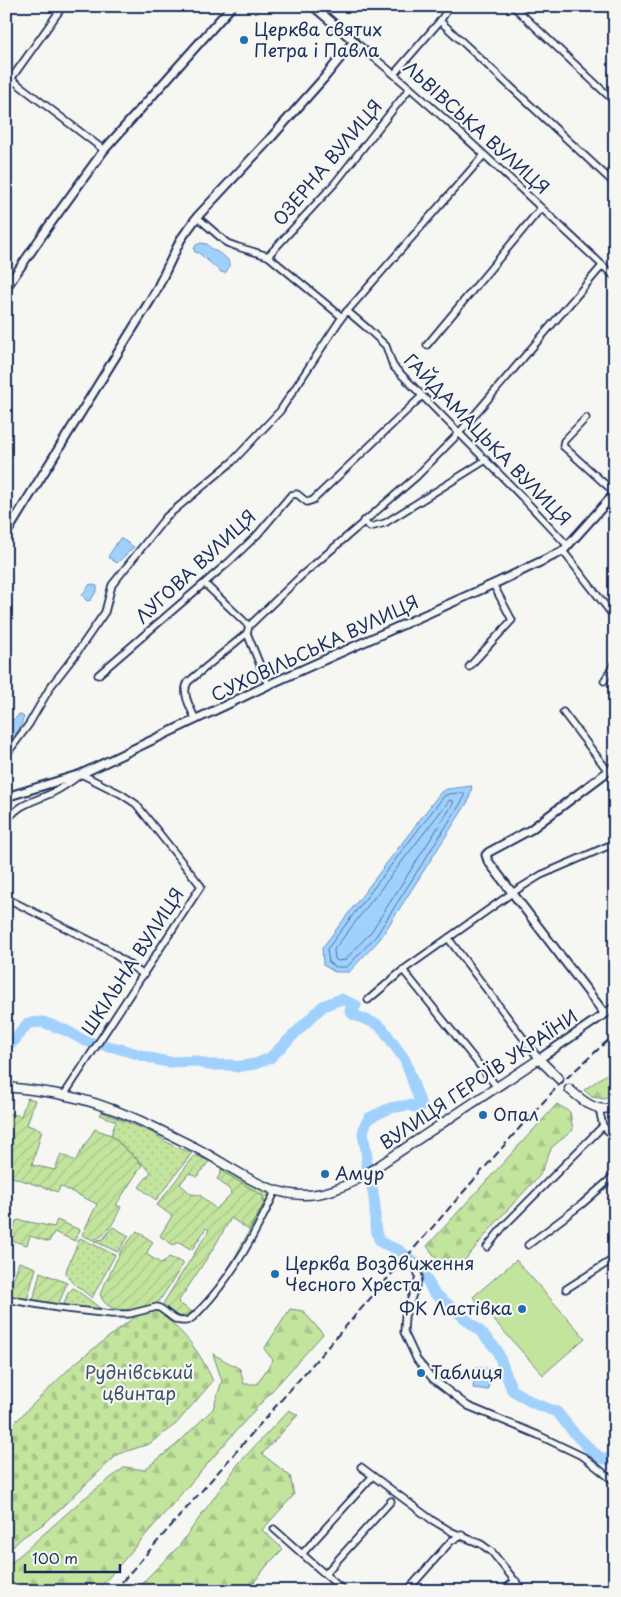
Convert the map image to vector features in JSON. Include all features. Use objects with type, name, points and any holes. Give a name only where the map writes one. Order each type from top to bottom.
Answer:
[{"type":"main road","points":[[539,1060],[559,1079]]},
{"type":"main road","name":"ВУЛИЦЯ ГЕРОЇВ УКРАЇНИ","points":[[6,1087],[64,1095],[98,1104],[198,1149],[276,1190],[286,1193],[314,1195],[331,1191],[360,1178],[539,1060]]},
{"type":"main road","points":[[569,1090],[587,1104],[599,1109],[610,1109],[615,1106]]},
{"type":"street","points":[[6,86],[8,77],[63,6]]},
{"type":"street","points":[[6,288],[104,150],[232,6]]},
{"type":"street","name":"ЛЬВІВСЬКА ВУЛИЦЯ","points":[[313,6],[410,88],[615,277]]},
{"type":"street","points":[[394,74],[440,21],[450,6]]},
{"type":"street","points":[[514,6],[615,102]]},
{"type":"street","points":[[440,21],[615,184]]},
{"type":"street","points":[[6,534],[156,291],[181,239],[197,217],[269,140],[354,41]]},
{"type":"street","points":[[8,77],[104,150]]},
{"type":"street","name":"ОЗЕРНА ВУЛИЦЯ","points":[[268,256],[335,183],[410,88]]},
{"type":"street","points":[[6,755],[30,724],[51,686],[105,612],[112,585],[166,518],[232,462],[280,411],[342,317],[484,155]]},
{"type":"street","points":[[427,346],[541,208]]},
{"type":"street","points":[[197,217],[228,243],[268,256],[342,317]]},
{"type":"street","points":[[196,720],[186,694],[185,687],[188,682],[247,633],[249,626],[301,576],[416,477],[458,433],[602,266]]},
{"type":"street","name":"ГАЙДАМАЦЬКА ВУЛИЦЯ","points":[[347,311],[386,346],[393,366],[486,460],[566,549],[615,618]]},
{"type":"street","name":"ЛУГОВА ВУЛИЦЯ","points":[[98,675],[205,584],[258,534],[291,496],[297,494],[307,502],[313,500],[422,396]]},
{"type":"street","points":[[586,418],[564,441],[563,446],[615,493]]},
{"type":"street","points":[[363,521],[370,526],[385,523],[486,460]]},
{"type":"street","name":"СУХОВІЛЬСЬКА ВУЛИЦЯ","points":[[6,797],[81,774],[268,685],[493,584],[566,549],[615,493]]},
{"type":"street","points":[[205,584],[249,626]]},
{"type":"street","points":[[469,667],[512,620],[493,584]]},
{"type":"street","points":[[247,633],[268,685]]},
{"type":"street","points":[[604,681],[615,663]]},
{"type":"street","points":[[563,712],[608,771]]},
{"type":"street","points":[[605,1014],[488,861],[486,855],[530,830],[615,766]]},
{"type":"street","points":[[6,822],[18,808],[61,788],[81,774]]},
{"type":"street","name":"ШКІЛЬНА ВУЛИЦЯ","points":[[64,1095],[201,886],[136,804],[121,794],[81,774]]},
{"type":"street","points":[[368,1000],[403,970],[512,893],[541,875],[615,843]]},
{"type":"street","points":[[6,898],[105,948],[144,974]]},
{"type":"street","points":[[448,938],[539,1060]]},
{"type":"street","points":[[403,970],[497,1087]]},
{"type":"street","name":"ВУЛИЦЯ ГЕРОЇВ УКРАЇНИ","points":[[539,1060],[615,1006]]},
{"type":"street","points":[[599,1109],[603,1126],[615,1138]]},
{"type":"street","points":[[487,1247],[503,1227],[603,1126]]},
{"type":"street","points":[[528,1245],[582,1204],[615,1175]]},
{"type":"street","points":[[6,1299],[58,1308],[111,1314],[129,1314],[154,1307],[161,1308],[179,1321],[188,1320],[196,1314],[223,1283],[237,1263],[276,1190]]},
{"type":"street","points":[[566,1289],[615,1258]]},
{"type":"street","points":[[416,1267],[419,1277],[405,1316],[404,1332],[417,1360],[433,1379],[468,1406],[538,1435],[584,1457],[615,1482]]},
{"type":"street","points":[[361,1467],[432,1520],[481,1544],[492,1552],[523,1591]]},
{"type":"street","points":[[302,1554],[370,1479]]},
{"type":"street","points":[[325,1574],[391,1501]]},
{"type":"street","points":[[274,1529],[344,1591]]},
{"type":"street","points":[[407,1591],[451,1541],[462,1535]]},
{"type":"street","points":[[504,1591],[516,1582]]},
{"type":"green space","points":[[615,1068],[615,1093],[605,1099],[592,1097],[584,1090]]},
{"type":"green space","points":[[6,1095],[11,1096],[7,1113],[21,1116],[27,1098],[35,1100],[27,1125],[42,1130],[32,1165],[55,1170],[61,1154],[75,1161],[95,1129],[111,1135],[142,1165],[116,1205],[121,1207],[116,1217],[107,1231],[99,1238],[93,1240],[82,1235],[97,1204],[60,1186],[58,1192],[6,1175]]},
{"type":"green space","points":[[557,1104],[570,1112],[573,1130],[552,1147],[540,1175],[498,1220],[459,1267],[451,1269],[443,1267],[427,1246]]},
{"type":"green space","points":[[102,1112],[153,1133],[173,1146],[192,1153],[156,1200],[139,1187],[151,1172],[111,1135],[116,1121],[100,1115]]},
{"type":"green space","points":[[195,1155],[209,1161],[197,1177],[189,1173],[180,1184],[191,1194],[200,1195],[216,1209],[231,1194],[230,1190],[217,1179],[222,1171],[263,1196],[264,1203],[249,1230],[231,1218],[178,1302],[192,1312],[184,1316],[176,1316],[163,1306],[164,1302],[209,1230],[206,1228],[192,1250],[179,1242],[173,1245],[160,1236],[172,1216],[157,1205]]},
{"type":"green space","points":[[223,1169],[266,1191],[268,1200],[246,1244],[212,1295],[191,1315],[183,1317],[174,1316],[169,1314],[186,1316],[199,1306],[210,1293],[231,1264],[264,1203],[263,1196],[220,1170]]},
{"type":"green space","points":[[57,1220],[80,1230],[75,1241],[54,1232],[49,1242],[30,1236],[27,1245],[10,1240],[16,1221],[54,1227]]},
{"type":"green space","points":[[113,1227],[129,1236],[118,1252],[94,1241],[103,1239]]},
{"type":"green space","points":[[137,1231],[153,1242],[146,1254],[162,1264],[169,1257],[184,1263],[158,1303],[134,1310],[110,1307],[104,1302],[100,1294],[121,1251]]},
{"type":"green space","points":[[80,1238],[115,1255],[92,1298],[71,1281],[66,1273]]},
{"type":"green space","name":"ФК Ластівка","points":[[516,1260],[585,1338],[543,1375],[473,1297]]},
{"type":"green space","points":[[19,1262],[36,1268],[27,1300],[6,1297]]},
{"type":"green space","points":[[40,1272],[67,1283],[58,1305],[33,1301]]},
{"type":"green space","points":[[73,1288],[104,1311],[63,1306],[68,1293]]},
{"type":"green space","points":[[290,1309],[303,1311],[323,1334],[97,1591],[6,1591],[6,1569],[10,1564],[82,1500],[125,1467],[144,1470],[176,1445],[213,1409],[222,1381],[213,1354],[240,1369],[244,1384],[257,1384],[273,1360],[264,1349]]},
{"type":"green space","name":"Руднівський цвинтар","points":[[158,1311],[190,1342],[202,1359],[213,1381],[176,1424],[149,1444],[118,1454],[45,1523],[23,1537],[6,1553],[6,1431],[74,1364],[137,1315]]},
{"type":"green space","points":[[289,1410],[298,1415],[262,1454],[290,1476],[294,1495],[262,1530],[283,1549],[269,1563],[247,1591],[134,1591],[179,1546],[239,1463]]},
{"type":"water","points":[[201,243],[207,244],[227,259],[229,268],[225,273],[195,252],[196,245]]},
{"type":"water","points":[[120,538],[134,547],[117,563],[108,557]]},
{"type":"water","points":[[90,584],[97,586],[97,590],[91,600],[87,601],[82,595]]},
{"type":"water","points":[[19,714],[24,717],[19,730],[6,744],[6,715],[14,720]]},
{"type":"water","points":[[472,786],[469,800],[380,939],[349,972],[335,972],[323,965],[322,948],[441,792],[447,789]]},
{"type":"water","points":[[476,1367],[491,1369],[488,1390],[473,1388]]},
{"type":"waterway","points":[[6,1042],[11,1043],[14,1041],[28,1023],[43,1022],[67,1031],[85,1041],[158,1060],[169,1062],[195,1061],[208,1065],[231,1065],[236,1067],[255,1064],[270,1058],[323,1006],[341,999],[356,1005],[350,1011],[354,1015],[377,1024],[383,1029],[405,1060],[421,1105],[419,1109],[409,1105],[390,1108],[369,1118],[365,1125],[363,1133],[367,1157],[366,1164],[371,1179],[375,1206],[375,1227],[379,1239],[382,1243],[399,1250],[421,1268],[433,1292],[479,1330],[497,1350],[512,1390],[533,1403],[557,1412],[593,1452],[601,1458],[615,1461]]},
{"type":"railway","points":[[114,1591],[522,1125],[559,1085],[615,1034]]},
{"type":"place","name":"Церква святих Петра і Павла","points":[[244,40]]},
{"type":"place","name":"Опал","points":[[483,1115]]},
{"type":"place","name":"Амур","points":[[325,1174]]},
{"type":"place","name":"Церква Воздвиження Чесного Хреста","points":[[275,1274]]},
{"type":"place","name":"ФК Ластівка","points":[[522,1309]]},
{"type":"place","name":"Таблиця","points":[[421,1373]]}]
